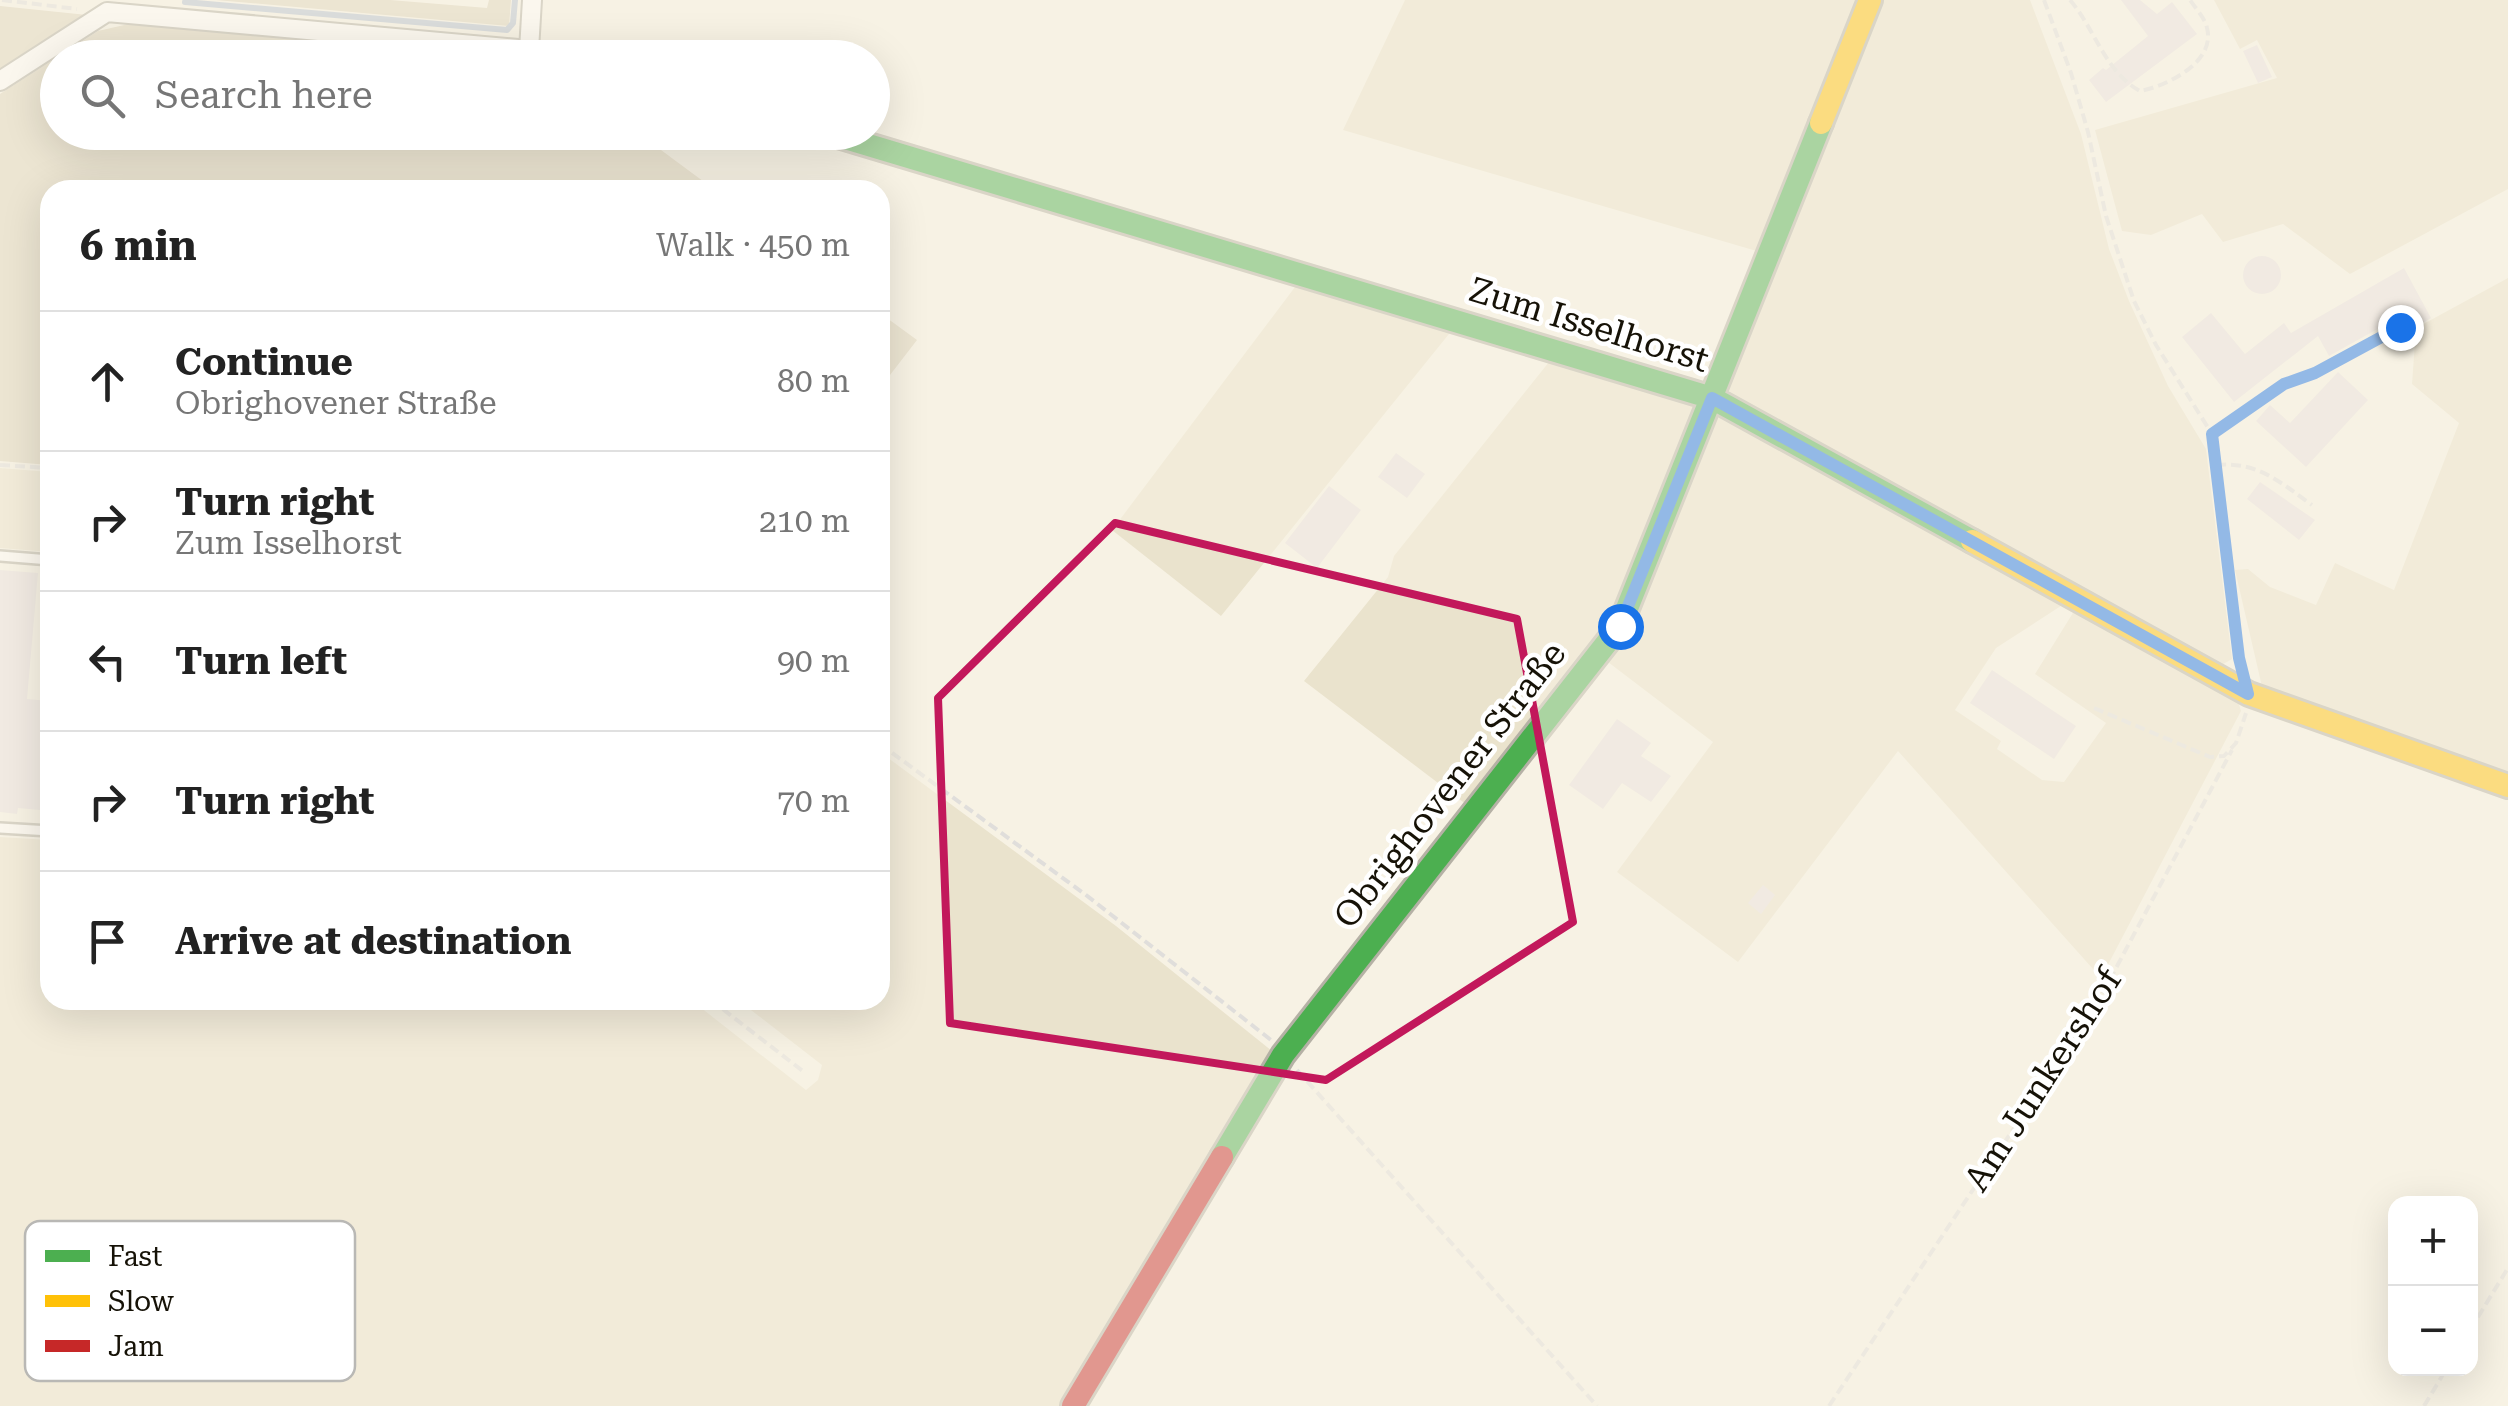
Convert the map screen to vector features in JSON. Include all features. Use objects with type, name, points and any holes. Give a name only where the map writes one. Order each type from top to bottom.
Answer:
[{"type":"street","points":[[530,40],[532,0]]},
{"type":"street","name":"Obrighovener Straße","points":[[1074,1406],[1283,1055],[1620,626],[1870,0]]},
{"type":"street","points":[[64,40],[107,12],[419,40]]},
{"type":"street","points":[[0,81],[40,55]]},
{"type":"street","name":"Zum Isselhorst","points":[[885,150],[1712,398],[2248,694],[2508,786]]},
{"type":"lane","points":[[0,556],[40,559]]},
{"type":"lane","points":[[0,828],[40,830]]},
{"type":"path","points":[[2,0],[107,12]]},
{"type":"path","points":[[2044,0],[2075,88],[2106,216],[2134,301],[2156,345],[2212,434],[2239,658],[2248,694]]},
{"type":"path","points":[[2070,0],[2097,46],[2130,86],[2140,91],[2178,76],[2198,61],[2208,45],[2204,20],[2190,0]]},
{"type":"path","points":[[2212,434],[2284,384],[2315,373],[2400,327]]},
{"type":"path","points":[[2216,465],[2236,463],[2258,468],[2312,506]]},
{"type":"path","points":[[0,464],[40,467]]},
{"type":"path","name":"Am Junkershof","points":[[1829,1406],[2098,1002],[2236,743],[2245,721],[2248,694]]},
{"type":"path","points":[[2094,708],[2210,757],[2224,756],[2236,743]]},
{"type":"path","points":[[890,751],[1086,895],[1272,1041],[1597,1406]]},
{"type":"path","points":[[725,1010],[804,1072]]},
{"type":"path","points":[[2478,1317],[2508,1268]]},
{"type":"path","points":[[2424,1406],[2442,1376]]},
{"type":"highlighted area","points":[[1115,523],[1517,619],[1573,922],[1326,1080],[950,1023],[938,698]]},
{"type":"shaded area","points":[[216,0],[390,0],[487,8],[489,0],[511,0],[509,26]]},
{"type":"shaded area","points":[[1405,0],[1858,0],[1859,4],[1760,252],[1343,130]]},
{"type":"shaded area","points":[[1880,0],[2030,0],[2081,134],[2109,249],[2129,301],[2168,386],[2206,449],[2232,659],[2218,667],[1732,400],[1727,383]]},
{"type":"shaded area","points":[[2214,0],[2508,0],[2508,189],[2350,274],[2283,224],[2223,242],[2202,214],[2151,235],[2122,231],[2095,130],[2277,78],[2257,40],[2240,49]]},
{"type":"shaded area","points":[[0,6],[87,15],[47,40],[40,40],[40,45],[0,70]]},
{"type":"shaded area","points":[[133,23],[329,40],[84,40],[98,31]]},
{"type":"shaded area","points":[[40,68],[40,150],[661,150],[701,180],[40,180],[40,464],[0,461],[0,94]]},
{"type":"shaded area","points":[[2508,278],[2508,777],[2263,691],[2235,570],[2248,569],[2270,587],[2316,605],[2335,563],[2394,590],[2459,423],[2412,384],[2416,328]]},
{"type":"shaded area","points":[[1298,283],[1453,329],[1221,616],[1112,530]]},
{"type":"shaded area","points":[[890,320],[917,340],[890,375]]},
{"type":"shaded area","points":[[1553,357],[1689,395],[1696,410],[1612,619],[1467,805],[1304,681],[1388,577],[1394,556]]},
{"type":"shaded area","points":[[1726,415],[2067,602],[1996,648],[1955,710],[2001,741],[1997,749],[2042,780],[2064,782],[2106,723],[2035,674],[2076,608],[2236,695],[2241,711],[2101,978],[1898,751],[1738,962],[1617,872],[1713,742],[1604,659],[1712,420]]},
{"type":"shaded area","points":[[0,468],[40,471],[40,551],[0,548]]},
{"type":"shaded area","points":[[890,759],[1116,926],[1272,1051],[1060,1406],[0,1406],[0,837],[40,839],[40,1010],[704,1010],[806,1090],[818,1080],[822,1065],[751,1010],[890,1010]]},
{"type":"building","points":[[2121,0],[2140,0],[2157,14],[2172,2],[2197,34],[2106,102],[2089,80],[2148,36]]},
{"type":"building","points":[[2257,45],[2272,77],[2258,83],[2243,51]]},
{"type":"building","points":[[2262,256],[2276,261],[2281,275],[2276,289],[2262,294],[2248,289],[2243,275],[2248,261]]},
{"type":"building","points":[[2404,268],[2431,318],[2416,327],[2408,312],[2329,356],[2318,336],[2234,402],[2182,337],[2211,313],[2245,354],[2284,323],[2291,333]]},
{"type":"building","points":[[2338,372],[2368,400],[2306,467],[2256,421],[2270,405],[2290,423]]},
{"type":"building","points":[[1396,453],[1425,474],[1407,498],[1378,477]]},
{"type":"building","points":[[2260,482],[2315,520],[2299,540],[2247,499]]},
{"type":"building","points":[[1329,486],[1361,510],[1317,568],[1285,543]]},
{"type":"building","points":[[0,570],[38,573],[27,699],[40,700],[40,810],[18,808],[17,814],[0,812]]},
{"type":"building","points":[[1992,670],[2076,726],[2054,759],[1970,703]]},
{"type":"building","points":[[1617,719],[1651,743],[1641,756],[1671,776],[1651,802],[1622,783],[1603,809],[1569,785]]},
{"type":"building","points":[[1763,885],[1775,895],[1761,914],[1748,903]]},
{"type":"waterway","points":[[185,2],[507,30],[513,23],[515,0]]},
{"type":"traffic: fast","points":[[1222,1157],[1283,1055],[1620,626],[1821,123]]},
{"type":"traffic: fast","points":[[885,150],[1712,398],[1972,541]]},
{"type":"traffic: slow","points":[[1821,123],[1870,0]]},
{"type":"traffic: slow","points":[[1972,541],[2249,694],[2508,786]]},
{"type":"traffic: jam","points":[[1073,1406],[1222,1157]]},
{"type":"route","points":[[1620,626],[1712,398],[2248,694],[2239,658],[2212,434],[2284,384],[2315,373],[2400,327]]}]
